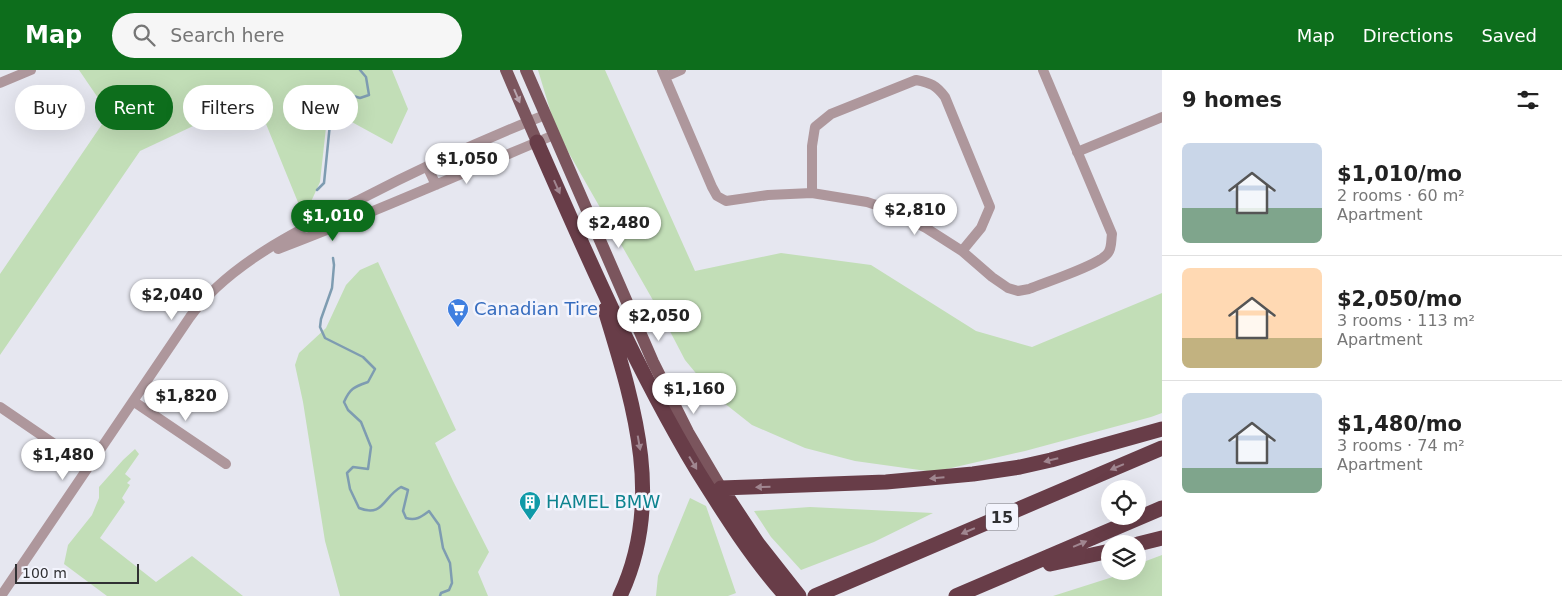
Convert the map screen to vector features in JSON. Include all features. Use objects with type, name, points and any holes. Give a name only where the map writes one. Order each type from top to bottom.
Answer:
[{"type":"highway","points":[[538,142],[591,264],[680,442],[742,539],[786,596]]},
{"type":"highway","points":[[591,264],[624,376],[643,468],[643,510],[640,537],[634,562],[620,596]]},
{"type":"highway","points":[[721,488],[894,482],[1004,470],[1051,460],[1162,429]]},
{"type":"highway","name":"15","points":[[815,596],[1162,448]]},
{"type":"highway","points":[[721,488],[758,544],[799,596]]},
{"type":"highway","points":[[956,596],[1162,508]]},
{"type":"highway","points":[[1146,542],[1162,538]]},
{"type":"highway","points":[[1019,570],[1101,553]]},
{"type":"main road","points":[[506,70],[538,142]]},
{"type":"main road","points":[[526,70],[666,389],[691,438],[721,488]]},
{"type":"street","points":[[0,83],[30,70]]},
{"type":"street","points":[[681,70],[663,73],[717,196],[726,200],[768,195],[812,193],[867,202],[894,211],[926,228],[962,251],[1008,288],[1018,291],[1029,289],[1097,262],[1108,253],[1111,244],[1112,234],[1043,70]]},
{"type":"street","points":[[812,193],[812,146],[815,127],[831,114],[916,80],[929,82],[945,97],[990,207],[981,228],[962,251]]},
{"type":"street","points":[[1,596],[200,304],[226,279],[256,257],[308,226],[427,166],[545,115]]},
{"type":"street","points":[[1077,152],[1162,117]]},
{"type":"street","points":[[256,257],[314,236],[554,135]]},
{"type":"street","points":[[427,166],[436,185]]},
{"type":"street","points":[[133,401],[226,464]]},
{"type":"street","points":[[0,407],[88,467]]},
{"type":"green space","points":[[79,70],[392,70],[408,109],[392,144],[358,125],[358,85],[283,85],[283,130],[326,130],[320,182],[304,217],[268,130],[273,130],[273,85],[183,85],[183,130],[185,130],[140,151],[0,355],[0,274],[98,130],[173,130],[173,85],[95,85],[95,93]]},
{"type":"green space","points":[[538,70],[605,70],[695,271],[781,253],[871,265],[976,331],[1032,347],[1162,293],[1162,413],[1025,451],[934,472],[855,461],[805,448],[752,425],[714,395],[685,360],[566,148],[554,123]]},
{"type":"green space","points":[[378,262],[456,430],[435,443],[489,552],[478,572],[488,596],[340,596],[325,541],[303,402],[295,365],[299,353],[326,328],[346,285],[360,270]]},
{"type":"green space","points":[[135,449],[139,454],[125,474],[131,479],[127,483],[130,485],[122,498],[125,502],[100,538],[156,582],[192,556],[243,596],[107,596],[64,564],[68,545],[92,515],[99,498],[99,487]]},
{"type":"green space","points":[[690,498],[706,506],[736,593],[728,596],[656,596],[658,576]]},
{"type":"green space","points":[[810,507],[933,513],[874,542],[801,570],[771,537],[754,511]]},
{"type":"green space","points":[[1162,555],[1162,596],[1053,596],[1103,580],[1146,580],[1146,561]]},
{"type":"waterway","points":[[317,190],[324,183],[332,104],[340,92],[360,98],[369,95],[366,77],[360,70]]},
{"type":"waterway","points":[[333,258],[332,288],[320,327],[325,338],[363,357],[375,369],[368,382],[353,389],[344,402],[348,410],[361,422],[371,447],[368,469],[353,467],[347,473],[350,489],[359,508],[367,510],[378,508],[401,487],[408,490],[403,511],[406,518],[418,518],[429,511],[439,525],[443,548],[450,563],[452,583],[449,590],[441,593],[440,596]]},
{"type":"place","name":"Canadian Tire","points":[[458,328]]},
{"type":"place","name":"HAMEL BMW","points":[[530,521]]}]
